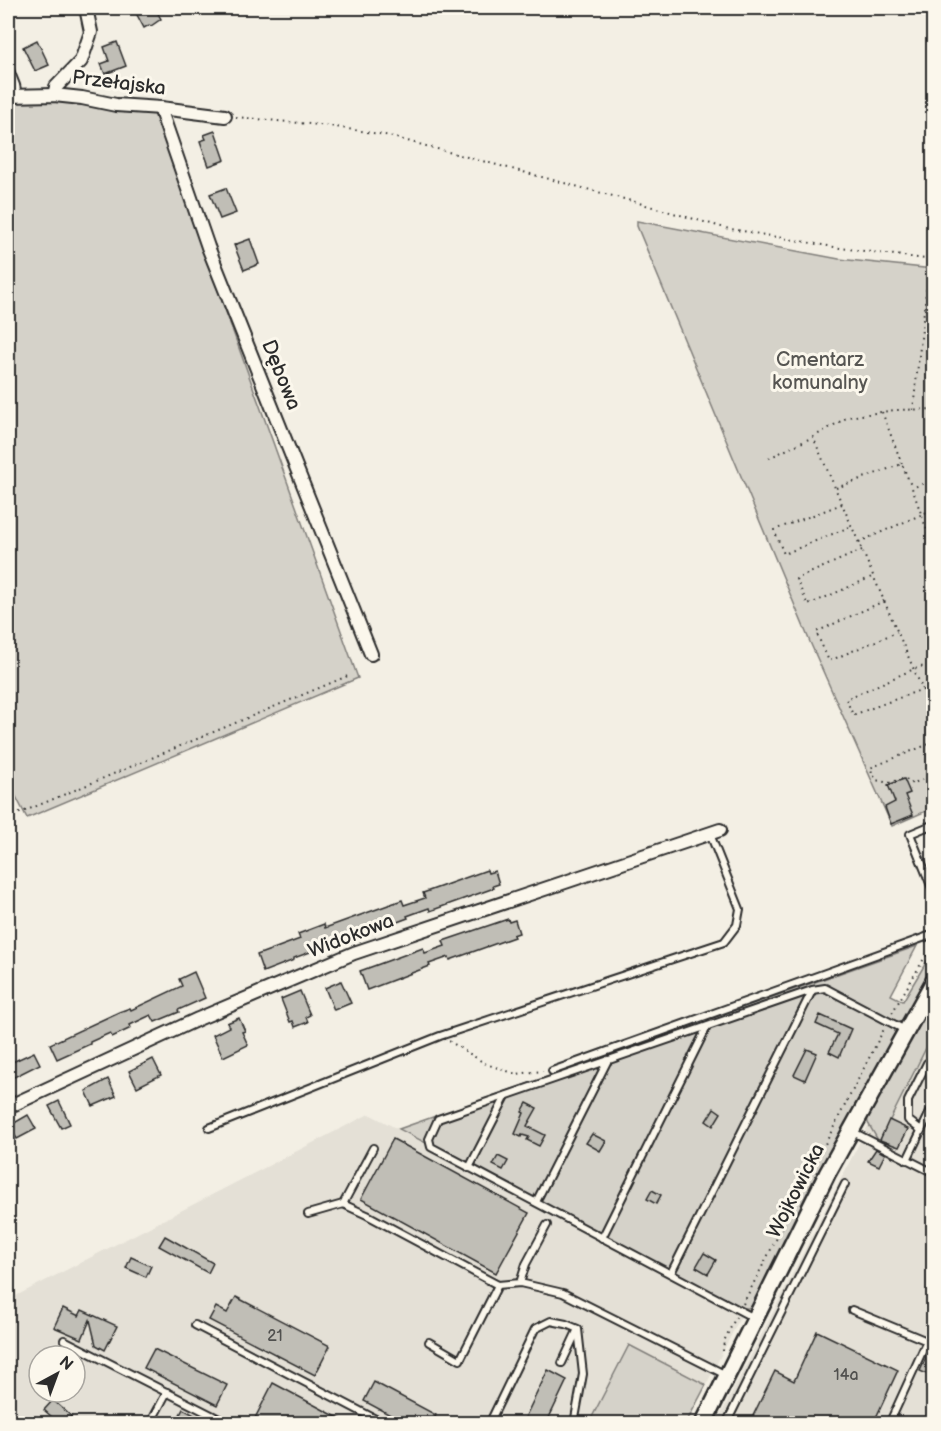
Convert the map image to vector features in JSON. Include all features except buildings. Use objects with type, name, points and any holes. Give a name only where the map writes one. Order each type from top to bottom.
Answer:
[{"type":"street","points":[[54,95],[56,87],[81,61],[91,32],[86,8]]},
{"type":"street","name":"Przełajska","points":[[13,96],[54,95],[116,105],[225,116]]},
{"type":"street","name":"Dębowa","points":[[161,108],[208,247],[371,654]]},
{"type":"street","name":"Widokowa","points":[[8,1107],[198,1019],[354,953],[715,832]]},
{"type":"street","name":"Wojkowicka","points":[[703,1424],[721,1372],[755,1319],[827,1174],[933,981]]},
{"type":"lane","points":[[8,65],[16,85],[13,96]]},
{"type":"lane","points":[[933,825],[910,834],[933,893]]},
{"type":"lane","points":[[209,1128],[440,1036],[724,942],[737,925],[740,909],[715,832]]},
{"type":"lane","points":[[552,1071],[933,934]]},
{"type":"lane","points":[[755,1319],[431,1148],[429,1139],[438,1119],[812,990],[825,988],[906,1030]]},
{"type":"lane","points":[[670,1273],[812,990]]},
{"type":"lane","points":[[602,1238],[706,1027]]},
{"type":"lane","points":[[536,1202],[608,1060]]},
{"type":"lane","points":[[921,1130],[908,1120],[908,1101],[927,1063]]},
{"type":"lane","points":[[469,1168],[506,1096]]},
{"type":"lane","points":[[907,1160],[933,1104]]},
{"type":"lane","points":[[850,1131],[933,1173]]},
{"type":"lane","points":[[342,1204],[373,1148]]},
{"type":"lane","points":[[726,1424],[845,1184]]},
{"type":"lane","points":[[308,1214],[342,1204],[367,1215],[498,1286],[520,1283],[563,1293],[721,1372]]},
{"type":"lane","points":[[520,1283],[526,1264],[548,1225]]},
{"type":"lane","points":[[429,1342],[460,1360],[498,1286]]},
{"type":"lane","points":[[852,1310],[927,1341],[889,1424]]},
{"type":"lane","points":[[489,1424],[535,1329],[550,1321],[578,1329]]},
{"type":"lane","points":[[195,1325],[385,1424]]},
{"type":"lane","points":[[562,1363],[578,1329]]},
{"type":"lane","points":[[574,1424],[583,1374],[578,1329]]},
{"type":"lane","points":[[64,1341],[229,1424]]},
{"type":"lane","points":[[151,1422],[166,1392]]},
{"type":"path","points":[[225,116],[330,126],[385,135],[724,228],[840,248],[933,260]]},
{"type":"path","points":[[913,410],[927,284]]},
{"type":"path","points":[[769,458],[848,417],[933,409]]},
{"type":"path","points":[[882,412],[922,515],[933,550]]},
{"type":"path","points":[[813,437],[933,716]]},
{"type":"path","points":[[835,488],[902,464]]},
{"type":"path","points":[[912,488],[933,479]]},
{"type":"path","points":[[842,504],[774,530],[784,554],[852,526]]},
{"type":"path","points":[[859,542],[933,509]]},
{"type":"path","points":[[862,550],[796,579],[808,605],[874,576]]},
{"type":"path","points":[[884,602],[816,632],[829,661],[897,632]]},
{"type":"path","points":[[933,663],[846,699],[853,715],[933,685]]},
{"type":"path","points":[[8,818],[350,675]]},
{"type":"path","points":[[933,742],[870,768],[876,780],[889,783],[905,778],[912,784],[933,774]]},
{"type":"path","points":[[721,1372],[724,1341],[888,1020],[933,947]]},
{"type":"path","points":[[440,1036],[486,1064],[516,1074],[552,1071]]},
{"type":"shaded area","points":[[933,1003],[933,1423],[716,1424],[873,1116]]},
{"type":"shaded area","points":[[369,1114],[744,1310],[706,1385],[629,1345],[589,1423],[8,1424],[8,1300]]},
{"type":"green space","points":[[50,98],[160,111],[170,153],[187,204],[358,678],[27,818],[8,781],[8,101]]},
{"type":"green space","name":"Cmentarz komunalny","points":[[637,221],[839,259],[933,269],[933,808],[892,826],[810,642],[637,226]]},
{"type":"green space","points":[[917,946],[891,995],[903,1001],[933,952],[933,964],[903,1019],[896,1021],[893,1026],[895,1034],[821,1167],[752,1306],[744,1310],[399,1129]]},
{"type":"green space","points":[[933,998],[933,1034],[879,1142],[867,1117]]},
{"type":"green space","points":[[629,1345],[706,1385],[686,1423],[589,1423]]}]
